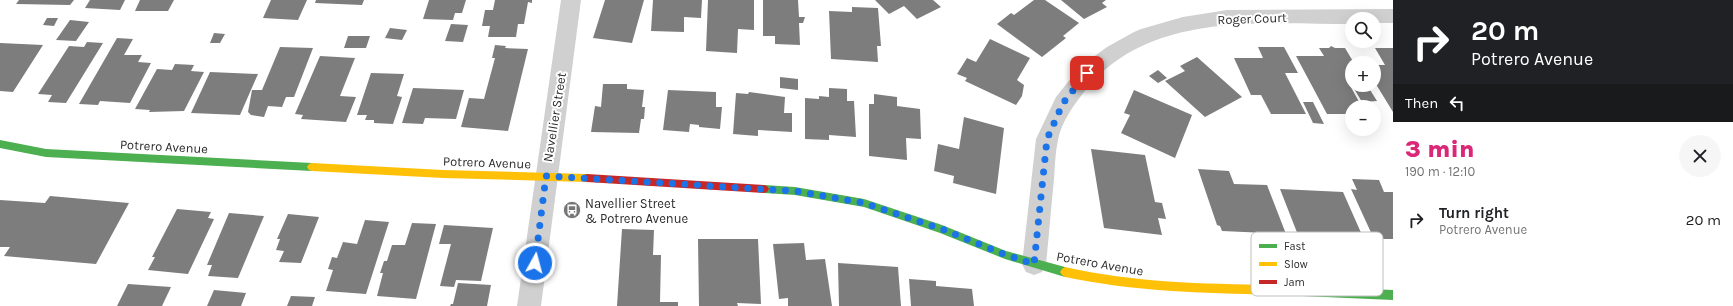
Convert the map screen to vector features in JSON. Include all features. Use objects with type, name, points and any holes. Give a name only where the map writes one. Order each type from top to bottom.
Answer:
[{"type":"street","name":"Navellier Street","points":[[529,306],[571,0]]},
{"type":"street","name":"Roger Court","points":[[1034,264],[1047,139],[1063,103],[1087,73],[1114,53],[1140,38],[1176,26],[1227,17],[1393,16]]},
{"type":"street","name":"Potrero Avenue","points":[[0,144],[46,153],[443,174],[546,176],[795,191],[864,203],[942,229],[1006,255],[1068,273],[1114,281],[1163,286],[1251,289]]},
{"type":"street","name":"Potrero Avenue","points":[[1383,295],[1393,295]]},
{"type":"building","points":[[19,0],[74,0],[70,5],[16,4]]},
{"type":"building","points":[[90,0],[125,0],[120,10],[85,8]]},
{"type":"building","points":[[140,0],[174,0],[168,11],[135,11]]},
{"type":"building","points":[[271,0],[307,0],[298,20],[263,18]]},
{"type":"building","points":[[316,0],[364,0],[362,5],[315,3]]},
{"type":"building","points":[[429,0],[466,0],[462,13],[455,13],[453,20],[423,19]]},
{"type":"building","points":[[495,0],[532,0],[532,3],[528,2],[524,24],[518,24],[516,37],[488,37],[490,26],[482,26],[485,10],[493,10]]},
{"type":"building","points":[[605,0],[644,0],[632,43],[593,38]]},
{"type":"building","points":[[653,0],[702,0],[701,18],[684,17],[684,32],[651,31]]},
{"type":"building","points":[[708,0],[754,0],[754,30],[738,29],[737,53],[706,51]]},
{"type":"building","points":[[763,0],[798,0],[799,17],[805,17],[803,23],[799,23],[800,45],[775,44],[775,36],[763,36]]},
{"type":"building","points":[[875,0],[933,0],[941,7],[917,19],[904,6],[889,14]]},
{"type":"building","points":[[1034,0],[1045,0],[1079,23],[1063,36],[1066,38],[1042,57],[997,24],[1011,13],[1014,15]]},
{"type":"building","points":[[1061,0],[1106,0],[1102,3],[1107,7],[1084,19]]},
{"type":"building","points":[[852,7],[878,8],[881,46],[877,46],[878,62],[831,59],[829,11],[852,12]]},
{"type":"building","points":[[47,18],[58,18],[54,26],[43,25]]},
{"type":"building","points":[[70,20],[89,22],[76,41],[56,40]]},
{"type":"building","points":[[451,24],[468,25],[463,42],[445,41]]},
{"type":"building","points":[[390,28],[407,30],[402,40],[385,38]]},
{"type":"building","points":[[214,33],[225,34],[220,43],[210,43]]},
{"type":"building","points":[[348,36],[370,36],[366,48],[344,48]]},
{"type":"building","points":[[117,38],[133,39],[124,55],[142,55],[138,62],[151,63],[130,103],[100,101],[98,105],[79,104]]},
{"type":"building","points":[[990,39],[1030,58],[1017,80],[1024,85],[1022,96],[1016,105],[965,81],[967,78],[957,74],[967,58],[976,62]]},
{"type":"building","points":[[87,42],[103,43],[66,103],[48,102],[52,95],[38,94],[69,46],[84,47]]},
{"type":"building","points":[[0,43],[43,45],[13,92],[0,91]]},
{"type":"building","points":[[495,45],[506,46],[505,48],[528,49],[508,131],[461,127],[469,98],[484,99],[495,58],[492,58]]},
{"type":"building","points":[[1331,46],[1335,48],[1345,48],[1350,56],[1345,56],[1345,92],[1354,92],[1358,100],[1345,100],[1345,114],[1327,114],[1296,56],[1324,56],[1319,48],[1329,48]]},
{"type":"building","points":[[280,47],[313,48],[294,97],[286,97],[282,107],[268,106],[264,117],[251,115],[248,112],[252,90],[262,90]]},
{"type":"building","points":[[1258,47],[1284,47],[1298,73],[1285,73],[1306,114],[1271,114],[1261,95],[1251,95],[1234,58],[1263,58]]},
{"type":"building","points":[[1375,48],[1393,48],[1393,112],[1381,92],[1381,65],[1385,65]]},
{"type":"building","points":[[320,56],[355,58],[340,96],[356,97],[346,122],[301,119],[303,115],[295,114]]},
{"type":"building","points":[[1197,57],[1242,97],[1205,117],[1165,81],[1185,71],[1180,66]]},
{"type":"building","points":[[175,64],[194,65],[191,71],[204,72],[184,111],[149,112],[150,110],[135,109],[157,69],[172,70]]},
{"type":"building","points":[[1158,70],[1167,78],[1158,83],[1149,76]]},
{"type":"building","points":[[210,72],[258,74],[240,115],[191,113]]},
{"type":"building","points":[[371,73],[404,74],[397,96],[402,97],[393,124],[374,123],[374,120],[365,120],[367,115],[357,115]]},
{"type":"building","points":[[780,77],[798,79],[798,90],[780,88]]},
{"type":"building","points":[[603,84],[627,84],[627,89],[644,90],[642,107],[645,107],[644,119],[641,119],[639,133],[591,132],[595,106],[601,107]]},
{"type":"building","points":[[413,88],[464,90],[456,119],[425,118],[423,124],[402,123]]},
{"type":"building","points":[[829,88],[847,89],[847,101],[854,101],[856,137],[829,135],[829,140],[805,139],[805,98],[819,99],[819,96],[829,97]]},
{"type":"building","points":[[668,90],[716,92],[716,107],[722,107],[720,129],[699,127],[699,125],[690,124],[689,132],[663,130]]},
{"type":"building","points":[[1134,90],[1192,115],[1175,158],[1121,133],[1130,115],[1124,113]]},
{"type":"building","points":[[749,92],[785,97],[784,113],[792,113],[792,132],[758,130],[758,136],[733,134],[736,93],[748,94]]},
{"type":"building","points":[[1356,92],[1371,92],[1376,100],[1361,100]]},
{"type":"building","points":[[874,94],[897,97],[897,106],[920,109],[921,139],[906,138],[907,160],[869,156],[869,104],[874,104]]},
{"type":"building","points":[[1303,102],[1313,102],[1324,124],[1313,123]]},
{"type":"building","points":[[964,117],[1004,128],[996,194],[953,183],[954,176],[934,171],[938,144],[959,149]]},
{"type":"building","points":[[1091,149],[1145,155],[1155,202],[1162,203],[1166,219],[1158,218],[1162,235],[1104,228]]},
{"type":"building","points":[[1198,169],[1229,171],[1234,184],[1267,185],[1285,232],[1222,231],[1220,226],[1217,225]]},
{"type":"building","points":[[1352,179],[1379,180],[1384,192],[1393,192],[1393,239],[1383,239],[1383,232],[1371,232],[1351,189],[1357,190]]},
{"type":"building","points":[[1280,189],[1343,192],[1361,232],[1297,232]]},
{"type":"building","points":[[50,196],[129,203],[96,264],[4,256],[10,247],[0,247],[0,200],[45,203]]},
{"type":"building","points":[[177,209],[211,212],[208,218],[214,219],[188,274],[148,270],[155,257],[152,257]]},
{"type":"building","points":[[229,213],[264,216],[238,278],[208,276],[212,265],[207,265]]},
{"type":"building","points":[[288,214],[319,217],[301,263],[279,262],[284,251],[276,250],[280,239],[277,239]]},
{"type":"building","points":[[365,220],[389,222],[366,294],[326,291],[333,270],[328,269],[332,257],[337,258],[343,242],[357,244]]},
{"type":"building","points":[[412,223],[436,224],[416,299],[377,296],[383,273],[380,273],[384,261],[387,261],[392,245],[405,245]]},
{"type":"building","points":[[444,225],[493,228],[481,281],[456,280],[454,287],[440,286],[451,244],[439,244]]},
{"type":"building","points":[[622,229],[654,230],[653,255],[661,255],[660,302],[678,302],[678,306],[617,306]]},
{"type":"building","points":[[698,239],[758,239],[761,304],[737,303],[738,306],[699,306]]},
{"type":"building","points":[[804,243],[806,260],[825,259],[832,306],[788,306],[788,298],[779,299],[773,244]]},
{"type":"building","points":[[838,263],[898,267],[901,306],[839,306]]},
{"type":"building","points":[[909,279],[936,281],[936,286],[972,289],[974,306],[911,306]]},
{"type":"building","points":[[458,283],[491,285],[487,306],[450,306],[453,304]]},
{"type":"building","points":[[128,284],[171,287],[162,306],[117,306]]},
{"type":"building","points":[[214,290],[246,293],[241,306],[207,306]]},
{"type":"building","points":[[291,296],[315,297],[312,306],[287,306]]},
{"type":"traffic: fast","points":[[0,144],[46,153],[312,167]]},
{"type":"traffic: fast","points":[[764,189],[795,191],[864,203],[942,229],[1005,255],[1065,272]]},
{"type":"traffic: fast","points":[[1383,295],[1393,295]]},
{"type":"traffic: slow","points":[[312,167],[443,174],[587,178]]},
{"type":"traffic: slow","points":[[1065,272],[1090,278],[1144,285],[1251,289]]},
{"type":"traffic: jam","points":[[587,178],[764,189]]},
{"type":"place","name":"Navellier Street & Potrero Avenue","points":[[572,210]]},
{"type":"route","points":[[535,263],[546,176],[795,191],[864,203],[942,229],[1006,255],[1034,264],[1047,139],[1063,103],[1087,73]]}]
